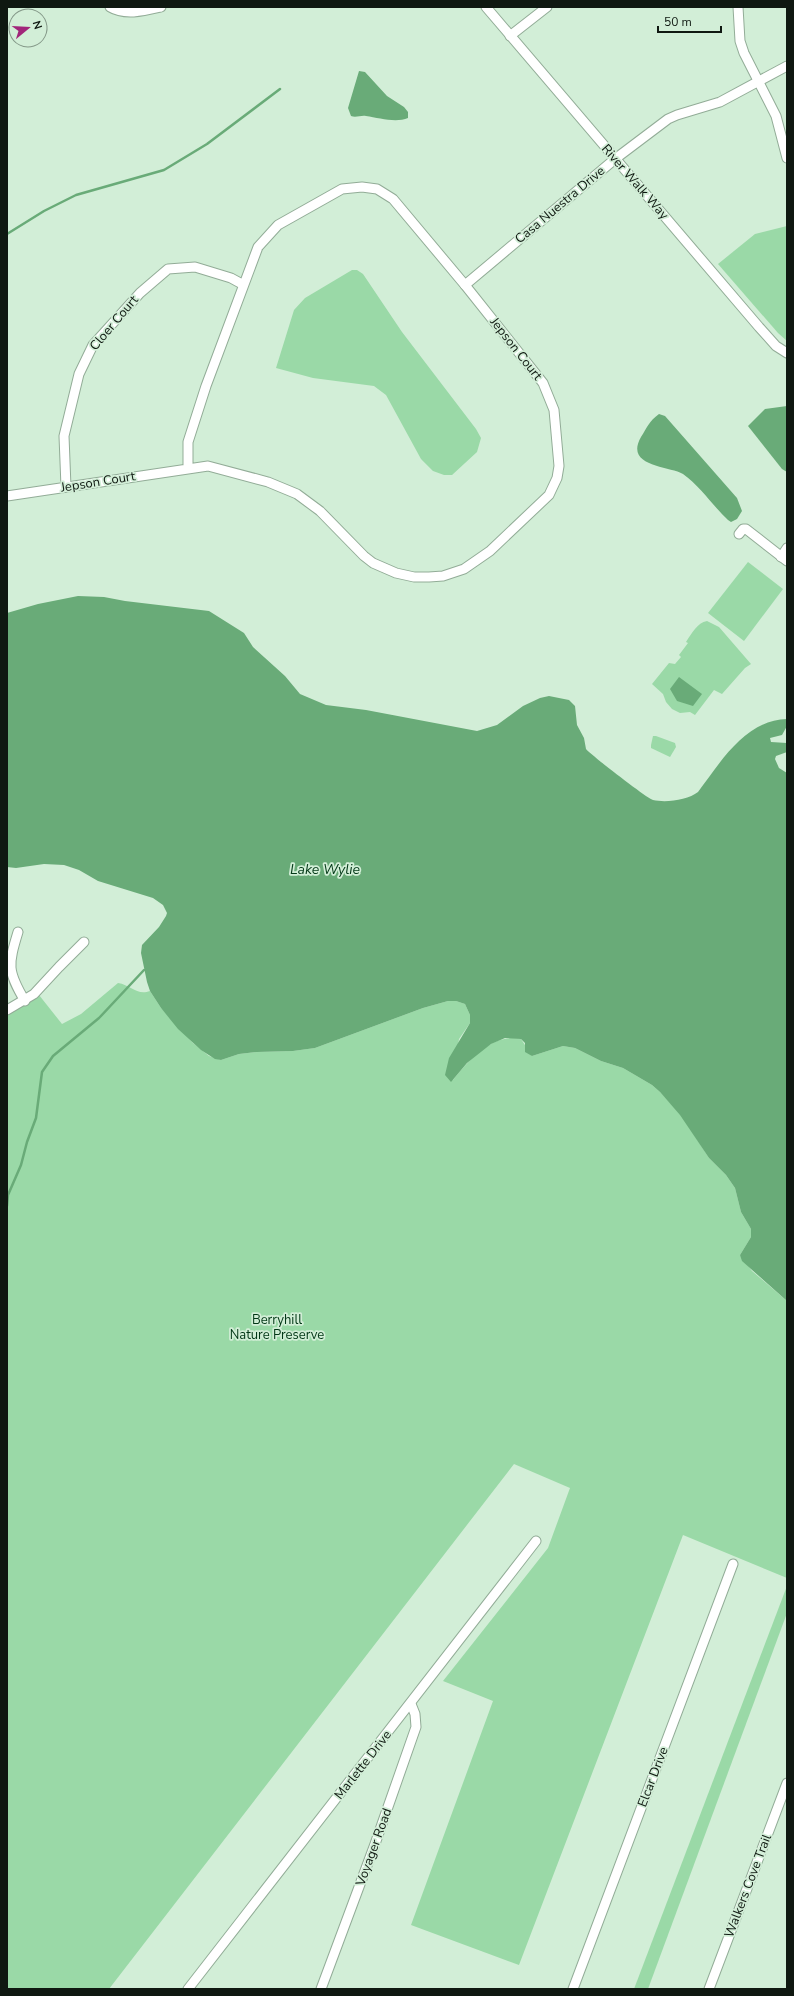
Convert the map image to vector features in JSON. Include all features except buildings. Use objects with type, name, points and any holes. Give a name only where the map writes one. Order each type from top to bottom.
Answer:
[{"type":"street","points":[[110,7],[129,12],[143,12],[160,7]]},
{"type":"street","name":"River Walk Way","points":[[486,7],[759,327],[776,346],[787,353]]},
{"type":"street","points":[[510,36],[547,7]]},
{"type":"street","points":[[738,7],[740,41],[776,116],[787,158]]},
{"type":"street","name":"Casa Nuestra Drive","points":[[465,285],[615,159],[672,117],[711,106],[787,66]]},
{"type":"street","name":"Jepson Court","points":[[7,496],[208,466],[268,482],[298,494],[320,511],[364,556],[384,569],[414,577],[443,576],[464,569],[481,559],[523,522],[549,495],[557,478],[559,466],[554,410],[543,384],[465,285],[393,199],[377,189],[362,187],[342,189],[278,225],[258,247],[242,284],[188,442],[188,468]]},
{"type":"street","name":"Cloer Court","points":[[66,487],[64,436],[79,374],[93,345],[140,293],[168,269],[195,267],[231,278],[242,284]]},
{"type":"street","points":[[739,534],[743,529],[746,529],[784,559],[787,548]]},
{"type":"street","points":[[18,932],[13,949],[10,973],[25,1001]]},
{"type":"street","points":[[7,1010],[25,1001],[34,994],[84,942]]},
{"type":"street","name":"Marlette Drive","points":[[188,1989],[411,1704],[536,1541]]},
{"type":"street","name":"Elcar Drive","points":[[573,1989],[733,1564]]},
{"type":"street","name":"Voyager Road","points":[[321,1989],[375,1844],[414,1733],[416,1723],[411,1704]]},
{"type":"street","name":"Walkers Cove Trail","points":[[709,1989],[787,1783]]},
{"type":"green space","points":[[787,226],[787,341],[778,333],[718,264],[755,234]]},
{"type":"green space","points":[[352,270],[357,270],[363,274],[402,332],[476,429],[481,438],[477,452],[452,475],[444,475],[433,471],[421,459],[386,395],[374,386],[313,378],[276,368],[294,310],[305,298]]},
{"type":"green space","points":[[748,562],[783,589],[744,641],[708,613]]},
{"type":"green space","points":[[707,621],[719,627],[751,664],[745,668],[722,694],[714,690],[695,715],[690,712],[680,713],[672,709],[666,702],[663,694],[652,684],[669,663],[675,664],[681,657],[679,655],[688,643],[686,642],[693,632],[700,624]]},
{"type":"green space","points":[[653,736],[675,743],[676,747],[670,757],[651,748]]},
{"type":"green space","name":"Berryhill Nature Preserve","points":[[118,983],[141,992],[150,991],[161,1008],[193,1043],[209,1056],[221,1060],[239,1054],[293,1051],[315,1048],[423,1008],[448,1001],[456,1001],[465,1004],[470,1015],[470,1023],[459,1039],[453,1080],[482,1049],[501,1040],[510,1038],[521,1039],[532,1056],[563,1046],[575,1048],[601,1061],[623,1068],[652,1085],[660,1092],[681,1115],[709,1158],[726,1175],[735,1188],[741,1212],[751,1229],[751,1237],[740,1255],[752,1271],[787,1301],[787,1578],[683,1535],[519,1965],[411,1925],[493,1701],[443,1681],[548,1548],[570,1488],[514,1464],[109,1989],[7,1989],[7,1012],[39,995],[62,1024],[81,1014]]},
{"type":"green space","points":[[787,1586],[787,1613],[648,1989],[634,1989]]},
{"type":"water","points":[[359,71],[365,72],[387,96],[404,107],[408,112],[408,118],[393,120],[364,116],[351,116],[348,108]]},
{"type":"water","points":[[787,406],[787,472],[782,469],[748,426],[765,409]]},
{"type":"water","points":[[659,414],[665,416],[737,498],[742,511],[737,519],[731,522],[728,520],[695,484],[683,474],[650,464],[643,460],[638,454],[637,447],[641,437],[650,422]]},
{"type":"water","name":"Lake Wylie","points":[[78,596],[104,597],[209,611],[244,633],[253,647],[285,676],[300,694],[326,705],[366,710],[477,731],[497,725],[523,706],[540,698],[549,696],[569,700],[575,706],[577,725],[584,738],[586,749],[649,798],[658,801],[677,800],[694,795],[698,792],[725,756],[746,735],[758,727],[772,721],[787,719],[787,726],[782,735],[770,738],[771,742],[787,743],[787,752],[776,756],[775,759],[779,768],[787,773],[787,1301],[742,1261],[740,1255],[751,1237],[751,1229],[741,1212],[735,1188],[726,1175],[709,1158],[680,1115],[660,1092],[652,1085],[623,1068],[601,1061],[575,1048],[563,1046],[532,1056],[525,1052],[525,1043],[521,1039],[505,1038],[491,1044],[467,1063],[451,1082],[445,1075],[449,1058],[470,1023],[470,1015],[465,1004],[456,1001],[448,1001],[423,1008],[315,1048],[293,1051],[257,1052],[239,1054],[221,1060],[215,1059],[201,1050],[178,1029],[161,1008],[150,991],[141,953],[142,945],[159,927],[166,916],[167,913],[163,905],[153,898],[98,881],[79,870],[64,865],[44,864],[16,868],[7,867],[7,613],[38,604]]},
{"type":"water","points":[[679,677],[702,694],[693,706],[677,701],[670,689]]},
{"type":"waterway","points":[[7,234],[44,211],[76,195],[164,170],[207,144],[280,89]]},
{"type":"waterway","points":[[7,1206],[8,1195],[21,1165],[27,1142],[36,1118],[42,1072],[53,1056],[99,1018],[144,970]]}]
